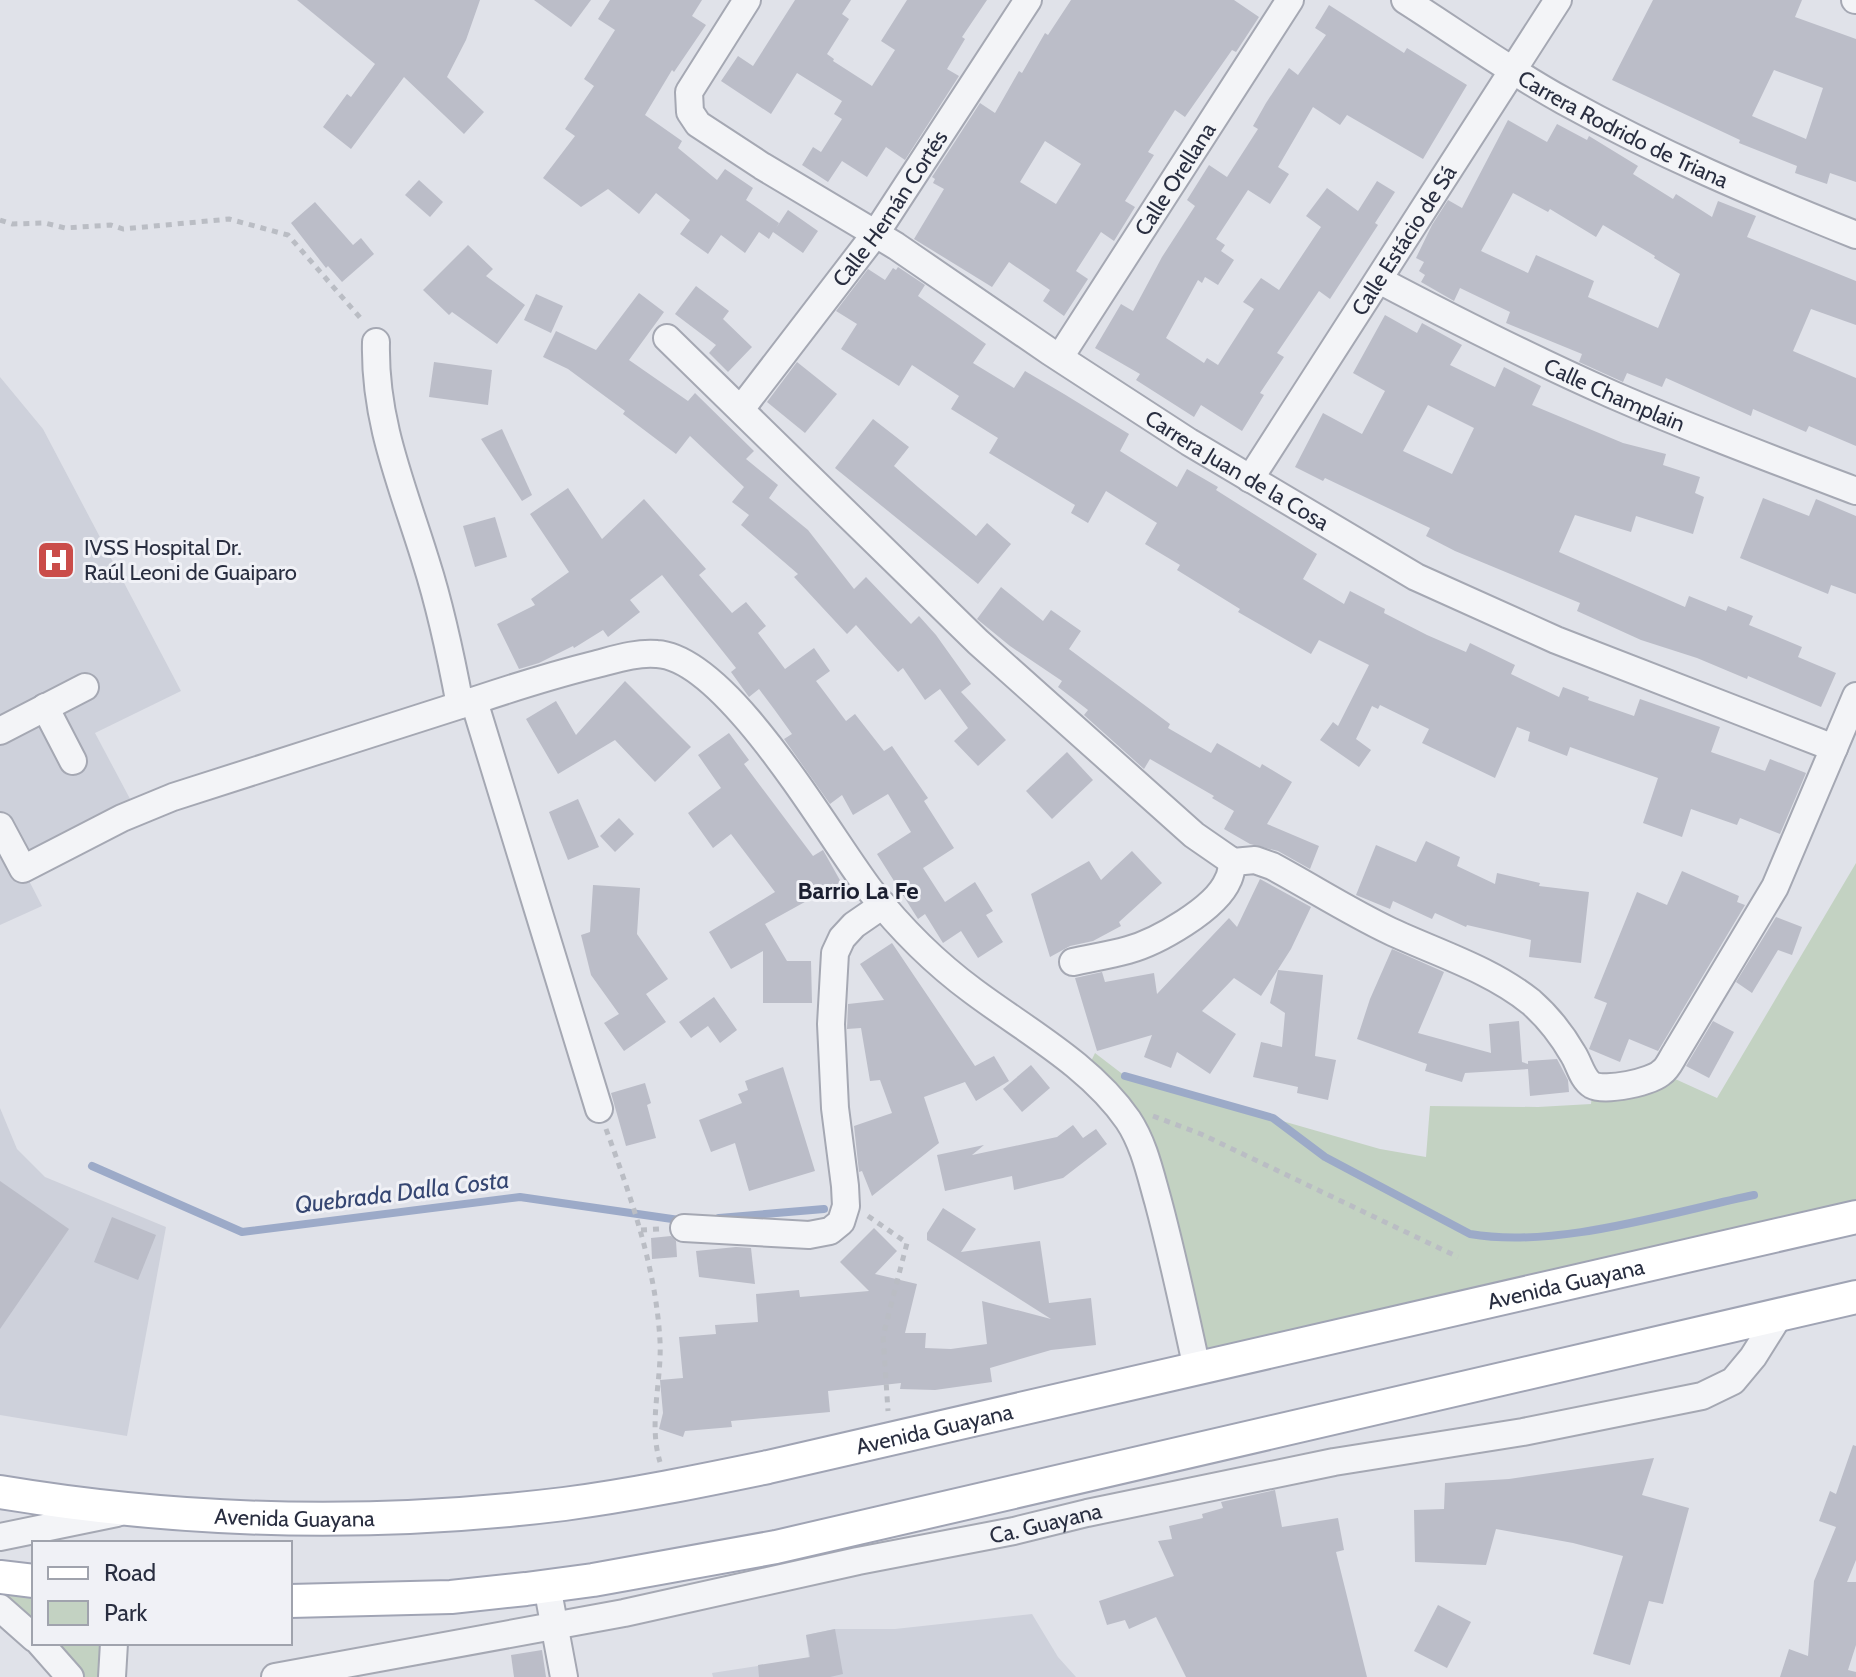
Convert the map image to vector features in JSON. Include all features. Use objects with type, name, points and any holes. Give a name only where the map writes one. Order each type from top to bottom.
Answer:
[{"type":"main road","name":"Avenida Guayana","points":[[0,1492],[55,1501],[217,1517],[389,1517],[565,1504],[668,1488],[891,1439],[1856,1217]]},
{"type":"main road","points":[[292,1601],[451,1597],[547,1586],[776,1547],[1856,1297]]},
{"type":"main road","points":[[0,1577],[32,1581]]},
{"type":"street","name":"Carrera Juan de la Cosa","points":[[747,0],[689,92],[688,106],[698,124],[876,233],[1060,357],[1250,479],[1403,569],[1556,640],[1834,748]]},
{"type":"street","name":"Calle Hernán Cortés","points":[[741,409],[876,233],[1028,0]]},
{"type":"street","name":"Calle Orellana","points":[[1060,357],[1290,0]]},
{"type":"street","name":"Carrera Rodrido de Triana","points":[[1405,0],[1561,99],[1690,166],[1856,235]]},
{"type":"street","name":"Calle Estácio de Sá","points":[[1250,479],[1558,0]]},
{"type":"street","name":"Calle Champlain","points":[[1379,280],[1609,393],[1856,491]]},
{"type":"street","points":[[667,338],[978,642],[1194,835],[1233,862],[1255,860],[1272,866],[1387,930],[1458,960],[1501,983],[1530,1002],[1554,1027],[1573,1053],[1584,1077],[1593,1085],[1609,1087],[1632,1084],[1662,1073],[1775,887],[1856,696]]},
{"type":"street","points":[[376,342],[383,425],[399,484],[427,562],[450,651],[599,1109]]},
{"type":"street","points":[[0,826],[23,869],[122,818],[173,797],[539,679],[612,660],[658,654],[680,659],[733,702],[812,804],[883,905],[945,969],[1085,1074],[1128,1120],[1141,1143],[1175,1264],[1197,1369]]},
{"type":"street","points":[[0,731],[85,687]]},
{"type":"street","points":[[45,707],[73,761]]},
{"type":"street","points":[[1073,962],[1130,949],[1156,939],[1196,914],[1217,896],[1228,881],[1233,862]]},
{"type":"street","points":[[684,1228],[809,1235],[830,1231],[841,1222],[846,1206],[835,1108],[831,1024],[834,965],[842,938],[854,925],[883,905]]},
{"type":"street","name":"Ca. Guayana","points":[[275,1677],[318,1674],[554,1627],[1334,1462],[1523,1432],[1702,1396],[1733,1381],[1753,1357],[1780,1314]]},
{"type":"street","points":[[0,1537],[137,1509]]},
{"type":"street","points":[[0,1520],[58,1541]]},
{"type":"street","points":[[547,1586],[564,1677]]},
{"type":"street","points":[[0,1608],[32,1636]]},
{"type":"street","points":[[42,1645],[70,1677]]},
{"type":"street","points":[[112,1677],[114,1645]]},
{"type":"path","points":[[0,220],[12,224],[45,223],[65,228],[111,225],[123,229],[229,219],[288,235],[361,318],[376,342]]},
{"type":"path","points":[[1111,1099],[1201,1134],[1458,1257]]},
{"type":"path","points":[[599,1109],[635,1210],[652,1288],[660,1342],[655,1437],[668,1488]]},
{"type":"path","points":[[846,1206],[863,1213],[907,1243],[883,1336],[891,1439]]},
{"type":"shaded area","name":"IVSS Hospital Dr. Raúl Leoni de Guaiparo","points":[[0,377],[43,429],[181,691],[95,733],[137,812],[23,869],[42,906],[0,925]]},
{"type":"shaded area","points":[[0,1108],[17,1149],[45,1177],[166,1227],[127,1436],[0,1415]]},
{"type":"shaded area","points":[[1032,1614],[1058,1657],[1076,1677],[713,1677],[712,1673],[809,1658],[806,1635],[835,1629],[895,1629]]},
{"type":"green space","points":[[1856,863],[1856,1217],[1197,1369],[1150,1173],[1085,1074],[1095,1053],[1125,1076],[1380,1149],[1426,1157],[1430,1106],[1591,1104],[1593,1085],[1662,1073],[1717,1098]]},
{"type":"green space","points":[[0,1577],[32,1581],[32,1645],[114,1645],[113,1677],[63,1677],[0,1614]]},
{"type":"building","points":[[297,0],[480,0],[466,40],[447,77],[484,112],[464,134],[404,77],[351,149],[323,127],[347,94],[351,97],[375,64]]},
{"type":"building","points":[[534,0],[591,0],[571,27]]},
{"type":"building","points":[[610,0],[702,0],[692,16],[706,25],[674,72],[672,70],[645,115],[682,141],[678,148],[717,180],[725,169],[753,188],[746,200],[779,223],[776,228],[788,210],[818,231],[803,253],[773,232],[769,239],[759,232],[745,253],[721,235],[708,254],[680,234],[690,220],[656,193],[639,214],[608,189],[581,207],[543,178],[575,136],[565,129],[594,86],[584,79],[615,30],[598,19]]},
{"type":"building","points":[[795,0],[851,0],[842,14],[849,19],[827,54],[872,86],[895,50],[881,41],[907,0],[987,0],[962,37],[965,39],[947,69],[959,76],[905,160],[886,147],[867,177],[842,161],[828,182],[802,165],[813,147],[821,152],[842,119],[834,114],[842,101],[797,73],[771,114],[721,81],[738,56],[753,66]]},
{"type":"building","points":[[1071,0],[1234,0],[1259,17],[1185,117],[1175,110],[1148,152],[1154,155],[1125,201],[1135,207],[1114,241],[1101,232],[1076,271],[1088,279],[1064,316],[1043,301],[1050,290],[1009,262],[992,287],[914,239],[944,189],[933,183],[935,179],[932,177],[980,103],[995,113],[1019,71],[1022,73],[1045,33],[1048,35]],"holes":[[[1045,141],[1081,164],[1056,204],[1020,182]]]},
{"type":"building","points":[[1653,0],[1802,0],[1795,17],[1856,39],[1856,182],[1830,173],[1827,184],[1795,173],[1797,166],[1739,143],[1740,140],[1612,80]],"holes":[[[1774,70],[1823,88],[1806,139],[1752,116]]]},
{"type":"building","points":[[1329,5],[1404,53],[1407,48],[1467,85],[1423,159],[1347,115],[1340,125],[1313,107],[1278,167],[1289,174],[1270,204],[1248,190],[1216,239],[1225,245],[1221,251],[1234,260],[1218,285],[1205,277],[1202,283],[1198,280],[1166,338],[1204,363],[1207,358],[1218,365],[1254,309],[1243,302],[1261,278],[1279,290],[1321,227],[1306,216],[1327,188],[1358,211],[1377,181],[1395,192],[1375,223],[1378,225],[1330,299],[1319,291],[1277,353],[1284,357],[1260,393],[1264,395],[1242,431],[1201,405],[1194,417],[1136,380],[1140,374],[1095,348],[1121,304],[1133,311],[1162,257],[1195,206],[1187,200],[1209,165],[1227,177],[1258,129],[1253,126],[1289,68],[1298,75],[1326,35],[1315,28]]},
{"type":"building","points":[[1508,120],[1547,142],[1557,124],[1587,140],[1589,136],[1638,166],[1633,174],[1673,199],[1676,194],[1712,217],[1718,201],[1756,216],[1747,237],[1856,281],[1856,325],[1811,309],[1793,351],[1856,378],[1856,446],[1809,426],[1806,432],[1753,409],[1751,416],[1666,378],[1662,387],[1627,373],[1623,382],[1579,362],[1582,354],[1506,323],[1510,312],[1460,288],[1454,301],[1421,282],[1425,275],[1419,271],[1424,262],[1416,258],[1432,225],[1448,200],[1462,208]],"holes":[[[1513,193],[1548,212],[1550,209],[1596,237],[1603,225],[1680,274],[1658,328],[1588,297],[1594,281],[1536,255],[1528,273],[1481,251]]]},
{"type":"building","points":[[419,180],[443,202],[430,217],[405,195]]},
{"type":"building","points":[[315,202],[353,245],[361,238],[374,254],[342,282],[328,266],[326,268],[291,223]]},
{"type":"building","points":[[468,245],[493,269],[486,276],[525,305],[497,344],[452,312],[449,315],[423,290]]},
{"type":"building","points":[[898,267],[925,285],[918,296],[986,344],[973,363],[1014,388],[1025,371],[1064,394],[1129,434],[1120,451],[1177,487],[1187,469],[1218,487],[1216,490],[1317,554],[1303,579],[1344,604],[1350,591],[1427,635],[1466,652],[1470,643],[1515,665],[1511,674],[1559,697],[1563,687],[1589,697],[1588,700],[1634,716],[1640,699],[1720,727],[1711,752],[1765,771],[1770,759],[1806,773],[1780,834],[1740,818],[1737,825],[1691,809],[1682,837],[1643,823],[1658,778],[1570,747],[1567,756],[1528,741],[1530,732],[1517,727],[1495,778],[1422,743],[1429,729],[1380,705],[1378,709],[1372,706],[1356,739],[1371,750],[1359,767],[1320,740],[1333,722],[1338,726],[1369,665],[1319,640],[1311,654],[1238,612],[1240,609],[1177,570],[1180,565],[1145,544],[1157,523],[1106,491],[1088,523],[1071,513],[1075,505],[989,453],[998,438],[951,409],[959,396],[912,365],[899,386],[841,349],[857,324],[836,311],[868,269],[885,280],[893,268],[896,270]]},
{"type":"building","points":[[696,286],[729,311],[723,319],[752,347],[728,372],[709,353],[716,345],[675,314]]},
{"type":"building","points":[[639,293],[664,312],[629,360],[688,401],[695,393],[754,451],[746,459],[778,485],[769,498],[808,530],[854,589],[866,577],[911,624],[919,616],[936,635],[971,684],[961,692],[1006,740],[978,766],[954,741],[968,728],[940,689],[925,700],[903,668],[898,672],[856,625],[847,634],[794,577],[798,574],[741,525],[749,515],[732,502],[744,487],[690,436],[676,454],[568,369],[543,357],[556,331],[596,350]]},
{"type":"building","points":[[536,294],[563,306],[551,333],[524,320]]},
{"type":"building","points":[[1385,315],[1417,333],[1422,323],[1462,345],[1450,365],[1495,387],[1504,367],[1541,386],[1532,405],[1623,443],[1666,454],[1663,465],[1700,477],[1695,493],[1704,497],[1693,534],[1636,516],[1631,532],[1575,515],[1559,552],[1685,607],[1689,596],[1726,611],[1728,606],[1753,616],[1749,625],[1802,647],[1798,657],[1836,673],[1821,707],[1748,676],[1747,679],[1697,658],[1641,640],[1577,611],[1580,603],[1455,551],[1426,536],[1430,528],[1295,467],[1323,413],[1362,434],[1385,391],[1353,373]],"holes":[[[1428,405],[1474,428],[1452,474],[1403,451]]]},
{"type":"building","points":[[434,362],[492,370],[488,405],[429,397]]},
{"type":"building","points":[[797,362],[837,394],[805,433],[767,402]]},
{"type":"building","points":[[873,419],[909,447],[894,466],[976,536],[987,523],[1011,544],[978,584],[835,468]]},
{"type":"building","points":[[502,429],[532,495],[522,501],[481,439]]},
{"type":"building","points":[[568,488],[602,539],[644,499],[706,569],[699,575],[732,613],[746,602],[766,626],[758,633],[785,669],[814,648],[830,671],[816,681],[846,721],[855,714],[884,751],[892,746],[928,798],[924,801],[954,848],[923,868],[945,902],[975,882],[993,911],[986,915],[1003,942],[978,958],[961,931],[943,943],[925,914],[918,919],[877,854],[911,832],[888,794],[853,815],[842,795],[830,804],[784,739],[792,734],[774,709],[759,689],[749,697],[731,672],[736,668],[662,575],[630,600],[640,612],[608,637],[603,630],[574,648],[519,669],[497,624],[535,605],[531,599],[569,572],[530,514]]},
{"type":"building","points":[[1763,498],[1809,516],[1816,499],[1856,516],[1856,594],[1831,585],[1828,594],[1740,558]]},
{"type":"building","points":[[495,517],[507,557],[475,567],[463,526]]},
{"type":"building","points":[[1001,587],[1043,621],[1051,610],[1081,631],[1069,649],[1170,724],[1168,728],[1211,753],[1217,743],[1292,782],[1267,824],[1319,846],[1310,869],[1278,851],[1250,844],[1224,829],[1234,811],[1212,798],[1214,796],[1150,759],[1144,769],[1084,715],[1088,710],[1058,687],[1062,681],[977,619]]},
{"type":"building","points":[[625,681],[691,747],[655,782],[615,740],[558,774],[526,719],[556,701],[576,735]]},
{"type":"building","points":[[729,733],[749,760],[744,764],[813,856],[823,850],[841,882],[765,924],[787,961],[811,961],[812,1003],[763,1003],[763,951],[731,969],[709,932],[775,892],[731,834],[713,848],[688,813],[721,788],[698,755]]},
{"type":"building","points":[[1067,752],[1093,780],[1052,819],[1026,791]]},
{"type":"building","points":[[578,799],[599,847],[568,860],[549,812]]},
{"type":"building","points":[[619,818],[634,834],[615,852],[600,836]]},
{"type":"building","points":[[1426,841],[1460,857],[1457,866],[1495,884],[1497,873],[1540,883],[1539,886],[1589,892],[1581,963],[1529,957],[1531,940],[1466,927],[1435,913],[1432,919],[1393,901],[1390,909],[1356,895],[1376,845],[1416,862]]},
{"type":"building","points":[[1132,851],[1162,883],[1119,922],[1121,926],[1093,941],[1070,946],[1050,957],[1031,894],[1089,861],[1101,880]]},
{"type":"building","points":[[1682,871],[1739,896],[1737,902],[1745,905],[1658,1051],[1629,1039],[1620,1062],[1589,1049],[1607,1003],[1594,998],[1637,892],[1667,905]]},
{"type":"building","points":[[1260,879],[1311,907],[1291,949],[1261,996],[1234,978],[1202,1011],[1236,1034],[1210,1074],[1177,1052],[1171,1068],[1144,1057],[1152,1035],[1097,1051],[1075,978],[1102,972],[1105,982],[1154,973],[1157,994],[1229,918],[1237,927]]},
{"type":"building","points":[[593,885],[640,888],[637,934],[668,979],[646,994],[666,1022],[624,1051],[604,1023],[619,1014],[591,975],[581,935],[590,932]]},
{"type":"building","points":[[1776,917],[1802,927],[1792,955],[1778,950],[1752,993],[1736,982]]},
{"type":"building","points":[[892,943],[975,1066],[994,1056],[1009,1081],[976,1101],[965,1082],[924,1097],[939,1143],[872,1196],[862,1171],[859,1172],[854,1126],[892,1113],[880,1080],[870,1081],[861,1028],[847,1029],[848,1004],[884,1000],[860,964]]},
{"type":"building","points":[[1392,949],[1444,972],[1418,1033],[1491,1053],[1489,1024],[1519,1021],[1522,1062],[1528,1064],[1528,1061],[1557,1059],[1568,1080],[1569,1092],[1530,1096],[1528,1069],[1465,1073],[1462,1082],[1425,1071],[1427,1064],[1357,1039]]},
{"type":"building","points":[[1278,970],[1323,975],[1315,1056],[1336,1060],[1328,1100],[1297,1093],[1298,1087],[1253,1077],[1261,1042],[1282,1047],[1285,1013],[1270,1003]]},
{"type":"building","points":[[714,997],[737,1030],[720,1043],[708,1026],[691,1038],[679,1022]]},
{"type":"building","points":[[1713,1021],[1734,1032],[1709,1078],[1686,1066]]},
{"type":"building","points":[[1031,1065],[1050,1088],[1022,1112],[1003,1089]]},
{"type":"building","points":[[783,1067],[815,1171],[749,1191],[735,1143],[711,1152],[699,1120],[742,1103],[738,1094],[748,1090],[745,1081]]},
{"type":"building","points":[[645,1083],[656,1138],[626,1146],[611,1093]]},
{"type":"building","points":[[1073,1125],[1083,1138],[1096,1129],[1107,1144],[1063,1178],[1014,1190],[1012,1176],[945,1191],[937,1155],[984,1145],[972,1155],[1057,1137]]},
{"type":"building","points":[[0,1181],[69,1229],[0,1329]]},
{"type":"building","points":[[943,1208],[976,1229],[961,1252],[1040,1241],[1049,1303],[1091,1298],[1096,1345],[1051,1350],[990,1368],[992,1382],[935,1390],[900,1389],[901,1383],[828,1391],[830,1412],[731,1421],[732,1427],[685,1431],[683,1437],[659,1429],[663,1413],[660,1380],[683,1378],[679,1337],[716,1334],[715,1325],[758,1322],[756,1294],[799,1290],[800,1297],[869,1291],[840,1262],[874,1228],[897,1251],[875,1274],[917,1284],[905,1333],[926,1333],[925,1348],[951,1349],[987,1344],[982,1301],[1051,1319],[927,1240],[927,1233]]},
{"type":"building","points":[[112,1217],[156,1235],[138,1280],[94,1262]]},
{"type":"building","points":[[671,1236],[676,1241],[677,1257],[652,1259],[651,1238]]},
{"type":"building","points":[[751,1248],[755,1284],[699,1277],[696,1251]]},
{"type":"building","points":[[1853,1445],[1856,1446],[1856,1560],[1847,1582],[1856,1582],[1856,1645],[1848,1670],[1856,1672],[1856,1677],[1780,1677],[1789,1649],[1808,1656],[1814,1581],[1836,1527],[1819,1521],[1830,1491],[1836,1494]]},
{"type":"building","points":[[1654,1458],[1642,1495],[1689,1508],[1663,1604],[1649,1601],[1630,1665],[1593,1654],[1623,1556],[1496,1529],[1486,1565],[1415,1562],[1414,1510],[1444,1509],[1445,1483],[1509,1479]]},
{"type":"building","points":[[1275,1490],[1282,1527],[1338,1518],[1344,1550],[1336,1552],[1367,1677],[1186,1677],[1156,1617],[1129,1629],[1125,1620],[1107,1625],[1099,1601],[1174,1576],[1158,1541],[1172,1539],[1169,1526],[1203,1518],[1202,1514],[1223,1508],[1221,1502]]},
{"type":"building","points":[[1438,1605],[1471,1622],[1447,1668],[1414,1651]]},
{"type":"building","points":[[835,1629],[843,1674],[830,1677],[759,1677],[758,1665],[810,1657],[806,1635]]},
{"type":"building","points":[[542,1650],[546,1677],[514,1677],[511,1655]]},
{"type":"waterway","name":"Quebrada Dalla Costa","points":[[1125,1076],[1273,1118],[1325,1157],[1470,1234],[1539,1237],[1575,1233],[1754,1195]]},
{"type":"waterway","name":"Quebrada Dalla Costa","points":[[92,1166],[242,1232],[520,1197],[686,1221]]},
{"type":"waterway","name":"Quebrada Dalla Costa","points":[[719,1218],[824,1209]]},
{"type":"place","name":"IVSS Hospital Dr. Raúl Leoni de Guaiparo","points":[[56,560]]},
{"type":"district","name":"Barrio La Fe","points":[[858,890]]}]
